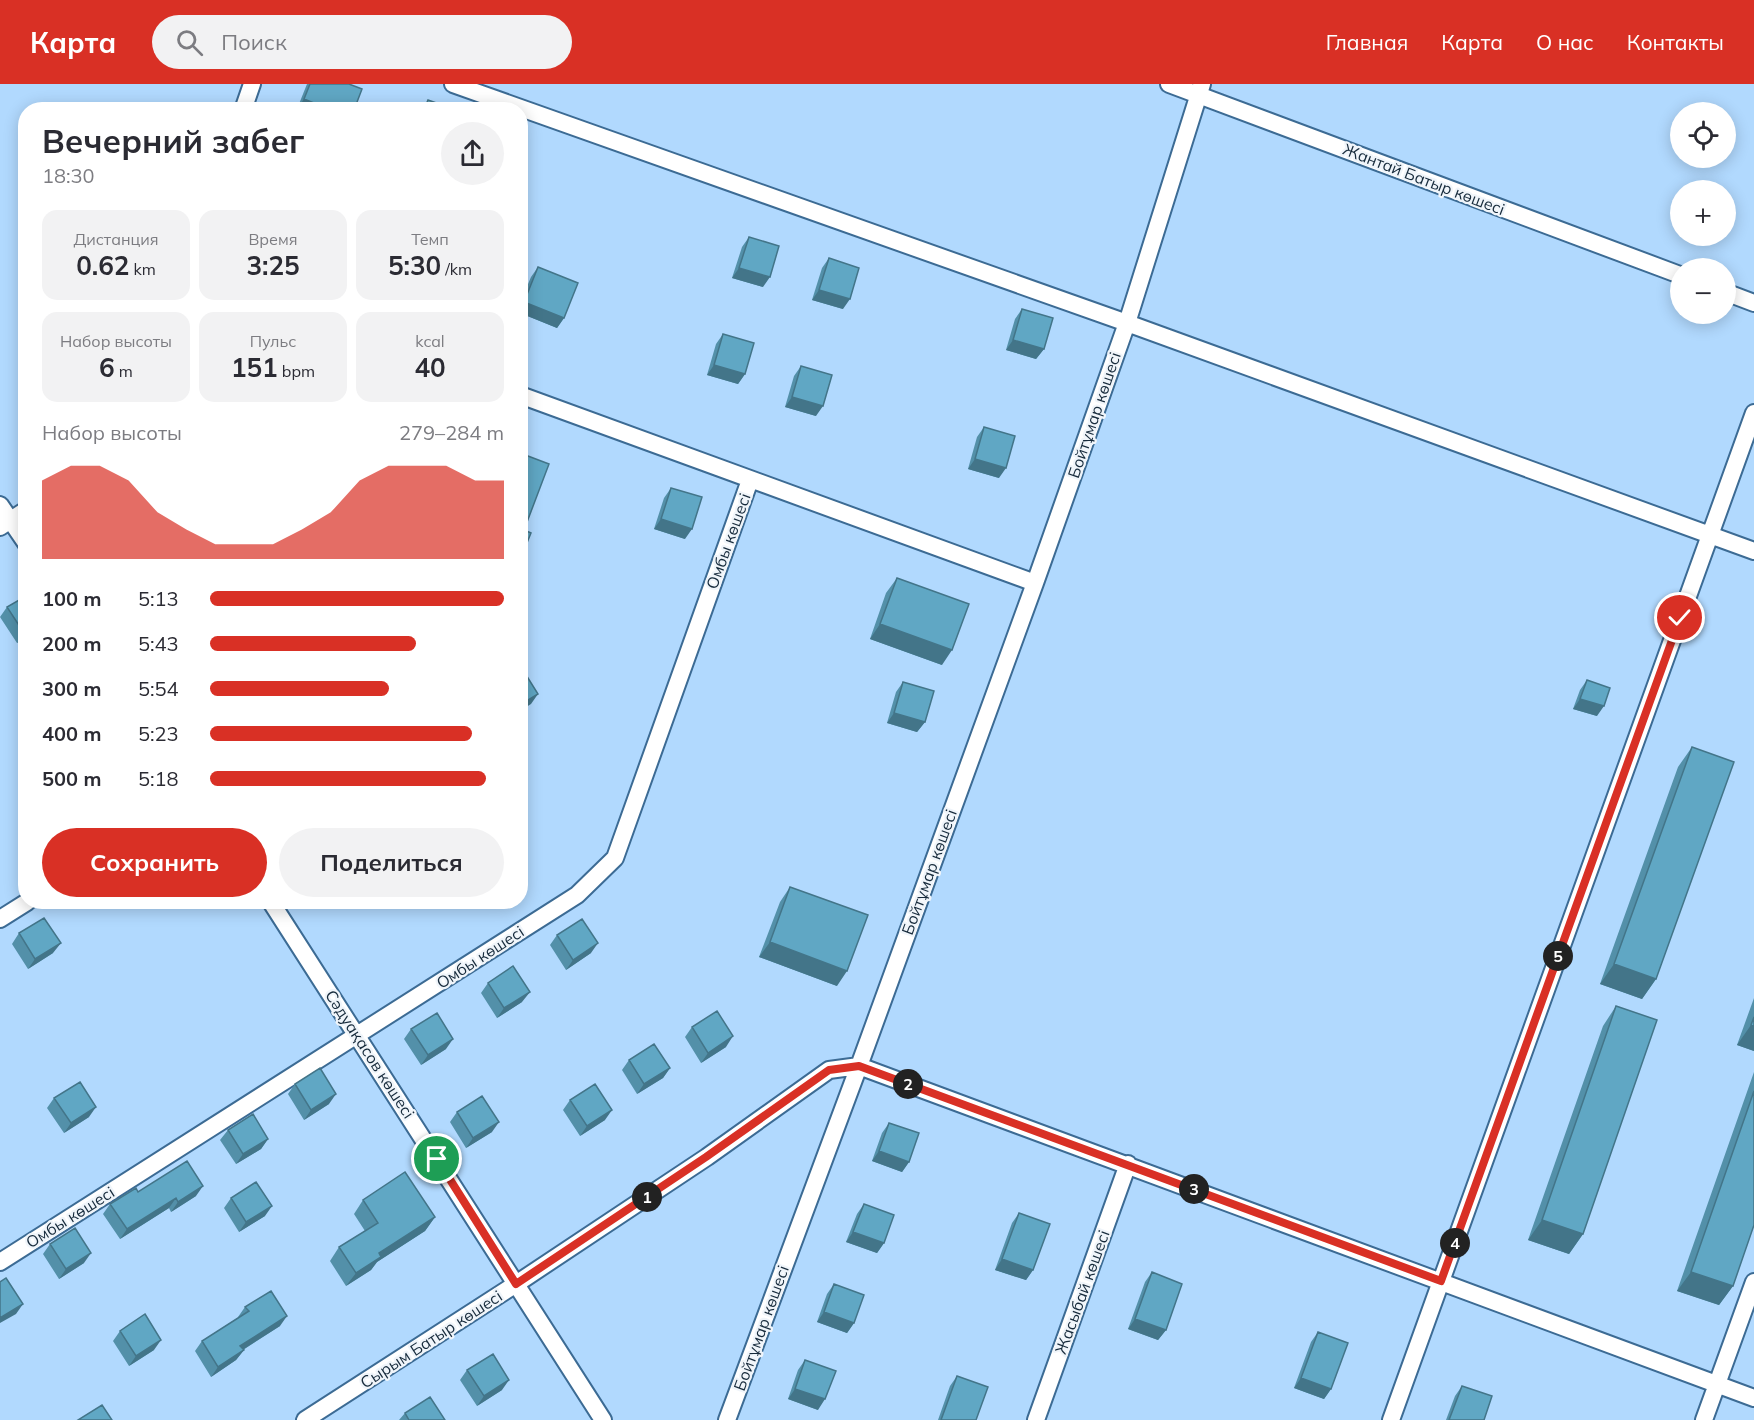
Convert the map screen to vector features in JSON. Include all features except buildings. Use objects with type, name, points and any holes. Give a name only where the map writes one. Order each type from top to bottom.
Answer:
[{"type":"street","points":[[246,102],[252,84]]},
{"type":"street","points":[[453,84],[504,102]]},
{"type":"street","name":"Жантай Батыр көшесі","points":[[1169,84],[1200,89],[1670,271]]},
{"type":"street","name":"Бойтұмар көшесі","points":[[727,1420],[1035,583],[1126,323],[1200,89]]},
{"type":"street","points":[[528,111],[1126,323],[1754,551]]},
{"type":"street","points":[[1736,296],[1754,303]]},
{"type":"street","points":[[528,398],[1035,583]]},
{"type":"street","points":[[1391,1420],[1754,413]]},
{"type":"street","name":"Омбы көшесі","points":[[0,1262],[577,895],[615,858],[750,480]]},
{"type":"street","points":[[0,506],[5,524],[18,536]]},
{"type":"street","points":[[5,524],[18,515]]},
{"type":"street","points":[[0,919],[18,908]]},
{"type":"street","name":"Сәдуақасов көшесі","points":[[276,909],[603,1420]]},
{"type":"street","points":[[859,1066],[1754,1398]]},
{"type":"street","name":"Сырым Батыр көшесі","points":[[305,1420],[516,1284],[706,1157],[829,1070],[859,1066]]},
{"type":"street","name":"Жасыбай көшесі","points":[[1036,1420],[1128,1164]]},
{"type":"street","points":[[1704,1420],[1754,1282]]},
{"type":"route","points":[[437,1159],[516,1284],[706,1157],[829,1070],[859,1066],[1441,1281],[1680,618]]}]
